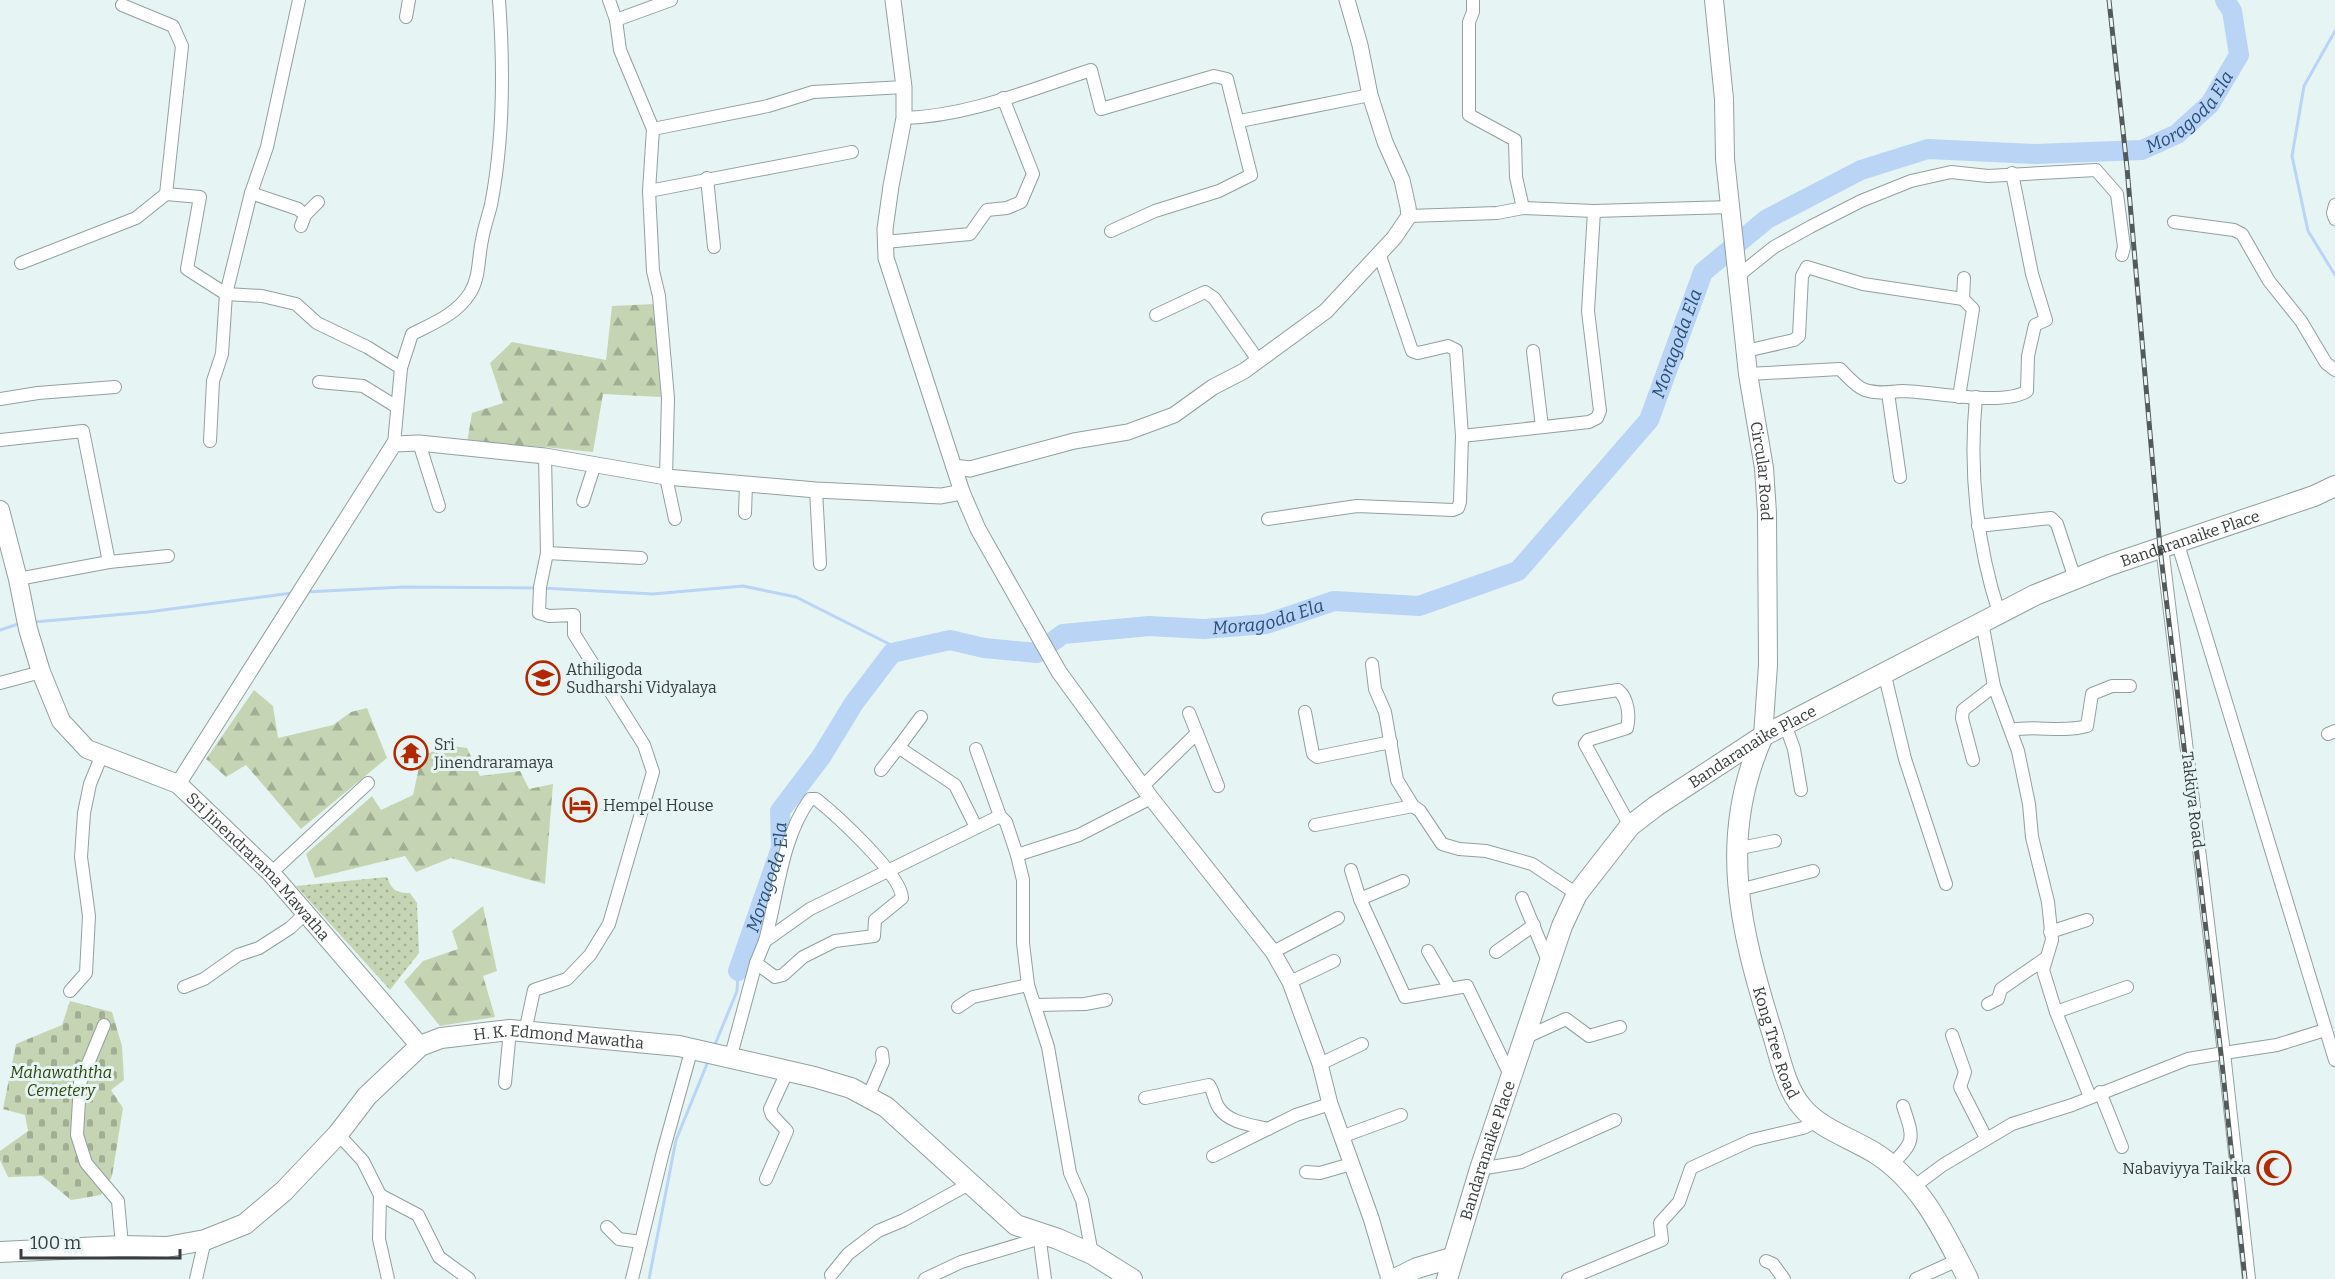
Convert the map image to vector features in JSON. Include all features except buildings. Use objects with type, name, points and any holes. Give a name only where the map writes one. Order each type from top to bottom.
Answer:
[{"type":"main road","name":"Circular Road","points":[[1714,0],[1720,53],[1725,159],[1748,374],[1764,468],[1767,513],[1768,665],[1763,736]]},
{"type":"main road","name":"Bandaranaike Place","points":[[1447,1279],[1451,1258],[1548,961],[1577,894],[1630,826],[1656,806],[1763,736],[1990,618],[2075,579],[2335,486]]},
{"type":"main road","name":"Sri Jinendrarama Mawatha","points":[[1,515],[27,624],[41,672],[61,721],[87,749],[101,757],[178,784],[271,873],[420,1046]]},
{"type":"main road","name":"Kong Tree Road","points":[[1763,736],[1752,761],[1738,813],[1736,849],[1739,890],[1750,954],[1786,1078],[1802,1108],[1818,1121],[1877,1154],[1932,1209],[1968,1279]]},
{"type":"main road","name":"H. K. Edmond Mawatha","points":[[0,1252],[122,1246],[167,1247],[206,1240],[245,1224],[284,1191],[338,1134],[367,1096],[420,1046],[441,1038],[517,1031],[695,1049],[814,1077],[868,1096],[886,1107],[921,1137],[969,1184],[1016,1225],[1092,1254],[1132,1279]]},
{"type":"main road","points":[[1395,1279],[1417,1268],[1451,1258]]},
{"type":"street","points":[[210,441],[213,381],[222,354],[226,294],[251,193],[267,147],[299,0]]},
{"type":"street","points":[[406,17],[409,0]]},
{"type":"street","points":[[178,784],[394,444],[401,368],[412,334],[458,310],[471,291],[479,272],[478,256],[491,206],[502,102],[504,66],[500,0]]},
{"type":"street","points":[[609,0],[616,20],[620,50],[653,129],[649,191],[653,271],[659,296],[668,390],[666,477],[675,519]]},
{"type":"street","points":[[616,20],[671,0]]},
{"type":"street","points":[[893,0],[904,87],[904,118],[891,186],[885,242],[886,258],[962,492],[978,529],[1059,672],[1147,792],[1273,952],[1290,982],[1320,1064],[1330,1104],[1371,1218],[1389,1279]]},
{"type":"street","points":[[954,467],[970,469],[1074,441],[1128,432],[1174,415],[1258,360],[1326,311],[1379,253],[1408,216],[1402,180],[1385,142],[1370,96],[1347,0]]},
{"type":"street","points":[[1473,0],[1473,12],[1468,22],[1469,115],[1515,140],[1515,177],[1523,208]]},
{"type":"street","points":[[122,6],[173,26],[182,46],[166,194]]},
{"type":"street","points":[[904,118],[931,117],[973,109],[1090,70],[1101,109],[1214,76],[1227,79],[1240,121],[1240,133],[1251,175],[1219,191],[1155,212],[1111,231]]},
{"type":"street","points":[[653,129],[768,106],[813,92],[904,87]]},
{"type":"street","points":[[1240,121],[1370,96]]},
{"type":"street","points":[[885,242],[970,234],[987,210],[1007,208],[1021,202],[1033,174],[1003,98]]},
{"type":"street","points":[[649,191],[707,178],[852,153]]},
{"type":"street","points":[[1739,278],[1774,248],[1887,189],[1951,172],[1988,176],[2096,170],[2116,194],[2124,247],[2122,255]]},
{"type":"street","points":[[1748,374],[1840,369],[1862,390],[1959,397],[2020,396],[2027,391],[2035,325],[2046,320],[2032,274],[2012,173]]},
{"type":"street","points":[[707,178],[714,247]]},
{"type":"street","points":[[251,193],[298,209],[303,221],[318,202]]},
{"type":"street","points":[[21,263],[136,218],[166,194],[200,197],[187,269],[226,294],[262,296],[296,304],[317,323],[367,347],[401,368]]},
{"type":"street","points":[[2335,205],[2333,213],[2335,219]]},
{"type":"street","points":[[1408,216],[1497,213],[1523,208],[1594,211],[1731,207]]},
{"type":"street","points":[[1462,436],[1589,422],[1597,418],[1599,411],[1588,311],[1594,211]]},
{"type":"street","points":[[2174,222],[2242,234],[2269,281],[2301,321],[2326,363],[2335,370]]},
{"type":"street","points":[[1268,519],[1358,506],[1453,510],[1458,508],[1462,436],[1456,350],[1448,346],[1418,353],[1412,351],[1379,253]]},
{"type":"street","points":[[1746,351],[1794,340],[1799,336],[1802,276],[1807,267],[1863,284],[1963,299],[1973,309],[1959,397]]},
{"type":"street","points":[[1963,299],[1964,278]]},
{"type":"street","points":[[1156,315],[1205,292],[1214,298],[1258,360]]},
{"type":"street","points":[[1533,351],[1542,427]]},
{"type":"street","points":[[319,382],[363,386],[396,407]]},
{"type":"street","points":[[0,399],[38,393],[115,387]]},
{"type":"street","points":[[1888,393],[1900,477]]},
{"type":"street","points":[[1976,397],[1973,477],[1978,526],[1988,578],[1994,686],[2011,730],[2027,794],[2032,837],[2048,902],[2052,940],[2043,970],[2056,1012],[2122,1147]]},
{"type":"street","points":[[0,440],[83,431],[109,562]]},
{"type":"street","points":[[394,444],[419,443],[545,456],[666,477],[816,490],[941,496],[962,492]]},
{"type":"street","points":[[419,443],[439,506]]},
{"type":"street","points":[[505,1083],[517,1031],[534,990],[567,979],[590,955],[609,924],[653,772],[644,745],[574,634],[574,615],[539,613],[540,587],[547,553],[545,456]]},
{"type":"street","points":[[583,501],[594,464]]},
{"type":"street","points":[[746,484],[746,513]]},
{"type":"street","points":[[816,490],[820,564]]},
{"type":"street","points":[[1978,526],[2051,518],[2056,521],[2075,579]]},
{"type":"street","points":[[2169,544],[2335,1060]]},
{"type":"street","name":"Takkiya Road","points":[[2169,544],[2248,1279]]},
{"type":"street","points":[[547,553],[641,558]]},
{"type":"street","points":[[18,579],[109,562],[168,556]]},
{"type":"street","points":[[1372,664],[1375,689],[1385,712],[1394,771],[1413,806],[1420,811],[1442,844],[1459,849],[1486,851],[1533,864],[1577,894]]},
{"type":"street","points":[[0,683],[41,672]]},
{"type":"street","points":[[1884,672],[1908,769],[1946,884]]},
{"type":"street","points":[[1973,760],[1962,717],[1963,710],[1994,686]]},
{"type":"street","points":[[2011,730],[2025,727],[2068,729],[2087,726],[2092,694],[2112,686],[2130,686]]},
{"type":"street","points":[[1559,699],[1618,690],[1623,694],[1629,720],[1627,728],[1588,740],[1586,744],[1630,826]]},
{"type":"street","points":[[1305,712],[1313,754],[1317,757],[1391,742]]},
{"type":"street","points":[[1190,713],[1218,786]]},
{"type":"street","points":[[881,770],[921,717]]},
{"type":"street","points":[[1785,724],[1794,749],[1801,790]]},
{"type":"street","points":[[1017,855],[1079,835],[1147,792],[1197,733]]},
{"type":"street","points":[[898,748],[955,785],[976,827]]},
{"type":"street","points":[[976,749],[1000,816],[1006,822],[1023,880],[1023,943],[1028,985],[1048,1047],[1070,1173],[1082,1200],[1092,1254]]},
{"type":"street","points":[[70,991],[86,973],[89,916],[81,857],[83,824],[90,784],[101,757]]},
{"type":"street","points":[[271,873],[368,783]]},
{"type":"street","points":[[727,1058],[756,963],[765,941],[788,848],[800,814],[810,800],[816,799],[837,816],[888,870],[902,891],[902,898],[875,920],[874,936],[835,941],[803,957],[783,975],[776,977],[756,963]]},
{"type":"street","points":[[1315,825],[1413,806]]},
{"type":"street","points":[[765,941],[810,909],[1000,816]]},
{"type":"street","points":[[1736,849],[1775,841]]},
{"type":"street","points":[[1351,870],[1360,899],[1405,997],[1449,987],[1467,986],[1511,1077]]},
{"type":"street","points":[[1739,890],[1813,871]]},
{"type":"street","points":[[1360,899],[1403,881]]},
{"type":"street","points":[[1522,898],[1548,961]]},
{"type":"street","points":[[184,987],[204,979],[238,954],[260,948],[290,928],[306,913]]},
{"type":"street","points":[[1273,952],[1338,918]]},
{"type":"street","points":[[2050,932],[2087,920]]},
{"type":"street","points":[[1496,952],[1534,925]]},
{"type":"street","points":[[1428,951],[1449,987]]},
{"type":"street","points":[[1988,1004],[1998,999],[2001,989],[2046,958]]},
{"type":"street","points":[[1290,982],[1334,961]]},
{"type":"street","points":[[958,1007],[973,997],[1028,985]]},
{"type":"street","points":[[2056,1012],[2127,987]]},
{"type":"street","points":[[1035,1005],[1085,1004],[1106,1000]]},
{"type":"street","points":[[1524,1038],[1566,1019],[1589,1036],[1620,1027]]},
{"type":"street","points":[[104,1025],[80,1083],[77,1135],[86,1163],[118,1201],[122,1246]]},
{"type":"street","points":[[1912,1188],[1986,1138],[2012,1124],[2188,1059],[2277,1045],[2325,1030]]},
{"type":"street","points":[[1952,1035],[1965,1072],[1960,1087],[1986,1138]]},
{"type":"street","points":[[1320,1064],[1362,1044]]},
{"type":"street","points":[[633,1279],[663,1152],[695,1049]]},
{"type":"street","points":[[868,1096],[883,1062],[882,1053]]},
{"type":"street","points":[[766,1179],[787,1131],[771,1115],[770,1109],[787,1072]]},
{"type":"street","points":[[1145,1098],[1209,1085],[1218,1107],[1225,1114],[1242,1123],[1268,1129]]},
{"type":"street","points":[[1213,1156],[1296,1115],[1330,1104]]},
{"type":"street","points":[[1890,1166],[1909,1148],[1912,1137],[1903,1106]]},
{"type":"street","points":[[1341,1137],[1401,1115]]},
{"type":"street","points":[[1480,1170],[1521,1162],[1615,1120]]},
{"type":"street","points":[[1568,1279],[1663,1239],[1660,1223],[1679,1202],[1691,1168],[1752,1140],[1803,1128],[1818,1121]]},
{"type":"street","points":[[338,1134],[363,1161],[380,1196],[379,1239],[388,1279]]},
{"type":"street","points":[[1306,1172],[1320,1173],[1351,1164]]},
{"type":"street","points":[[831,1278],[848,1254],[878,1231],[904,1220],[969,1184]]},
{"type":"street","points":[[380,1196],[418,1215],[439,1257],[469,1279]]},
{"type":"street","points":[[607,1227],[619,1239],[641,1242]]},
{"type":"street","points":[[925,1279],[961,1262],[1031,1241],[1040,1234]]},
{"type":"street","points":[[1040,1234],[1045,1279]]},
{"type":"street","points":[[195,1279],[206,1240]]},
{"type":"street","points":[[1916,1279],[1958,1260]]},
{"type":"street","points":[[1766,1261],[1773,1264],[1784,1279]]},
{"type":"green space","points":[[655,304],[661,397],[603,394],[593,452],[467,443],[472,413],[503,403],[490,363],[512,342],[606,360],[612,306]]},
{"type":"green space","points":[[254,690],[273,706],[278,738],[333,725],[351,712],[367,708],[387,758],[301,829],[246,765],[226,777],[206,759]]},
{"type":"green space","points":[[444,745],[467,748],[480,776],[520,771],[529,789],[553,784],[545,884],[451,858],[416,872],[405,856],[315,878],[306,854],[372,796],[381,810],[413,795],[421,758]]},
{"type":"green space","points":[[387,877],[395,890],[410,893],[417,903],[419,953],[390,990],[296,886]]},
{"type":"green space","points":[[483,906],[497,971],[483,976],[495,1017],[440,1026],[404,982],[423,961],[458,949],[452,931]]},
{"type":"green space","name":"Mahawaththa Cemetery","points":[[70,1001],[112,1012],[122,1046],[124,1080],[111,1090],[123,1108],[112,1176],[101,1195],[71,1200],[42,1176],[8,1177],[0,1160],[0,1151],[28,1131],[25,1115],[3,1109],[16,1044],[62,1025]]},
{"type":"waterway","name":"Moragoda Ela","points":[[738,971],[781,848],[780,811],[821,757],[854,703],[892,653],[950,640],[984,648],[1037,653],[1063,634],[1149,626],[1204,629],[1266,624],[1334,601],[1419,606],[1518,571],[1649,420],[1703,272],[1767,219],[1861,170],[1928,149],[2036,154],[2142,150],[2177,134],[2210,104],[2239,55],[2232,11],[2225,0]]},
{"type":"waterway","points":[[2335,31],[2304,86],[2292,156],[2308,231],[2335,275]]},
{"type":"waterway","points":[[542,588],[653,594],[743,586],[796,597],[903,651]]},
{"type":"waterway","points":[[305,592],[404,587],[535,588]]},
{"type":"waterway","points":[[34,622],[148,612],[292,593]]},
{"type":"waterway","points":[[0,630],[21,623]]},
{"type":"waterway","name":"Moragoda Ela","points":[[714,1047],[737,991],[738,971]]},
{"type":"waterway","name":"Moragoda Ela","points":[[649,1279],[676,1140],[709,1059]]},
{"type":"railway","points":[[2109,0],[2127,168],[2160,548],[2221,1054],[2245,1279]]},
{"type":"place","name":"Athiligoda Sudharshi Vidyalaya","points":[[543,678]]},
{"type":"place","name":"Sri Jinendraramaya","points":[[411,753]]},
{"type":"place","name":"Hempel House","points":[[580,805]]},
{"type":"place","name":"Nabaviyya Taikka","points":[[2274,1168]]}]
